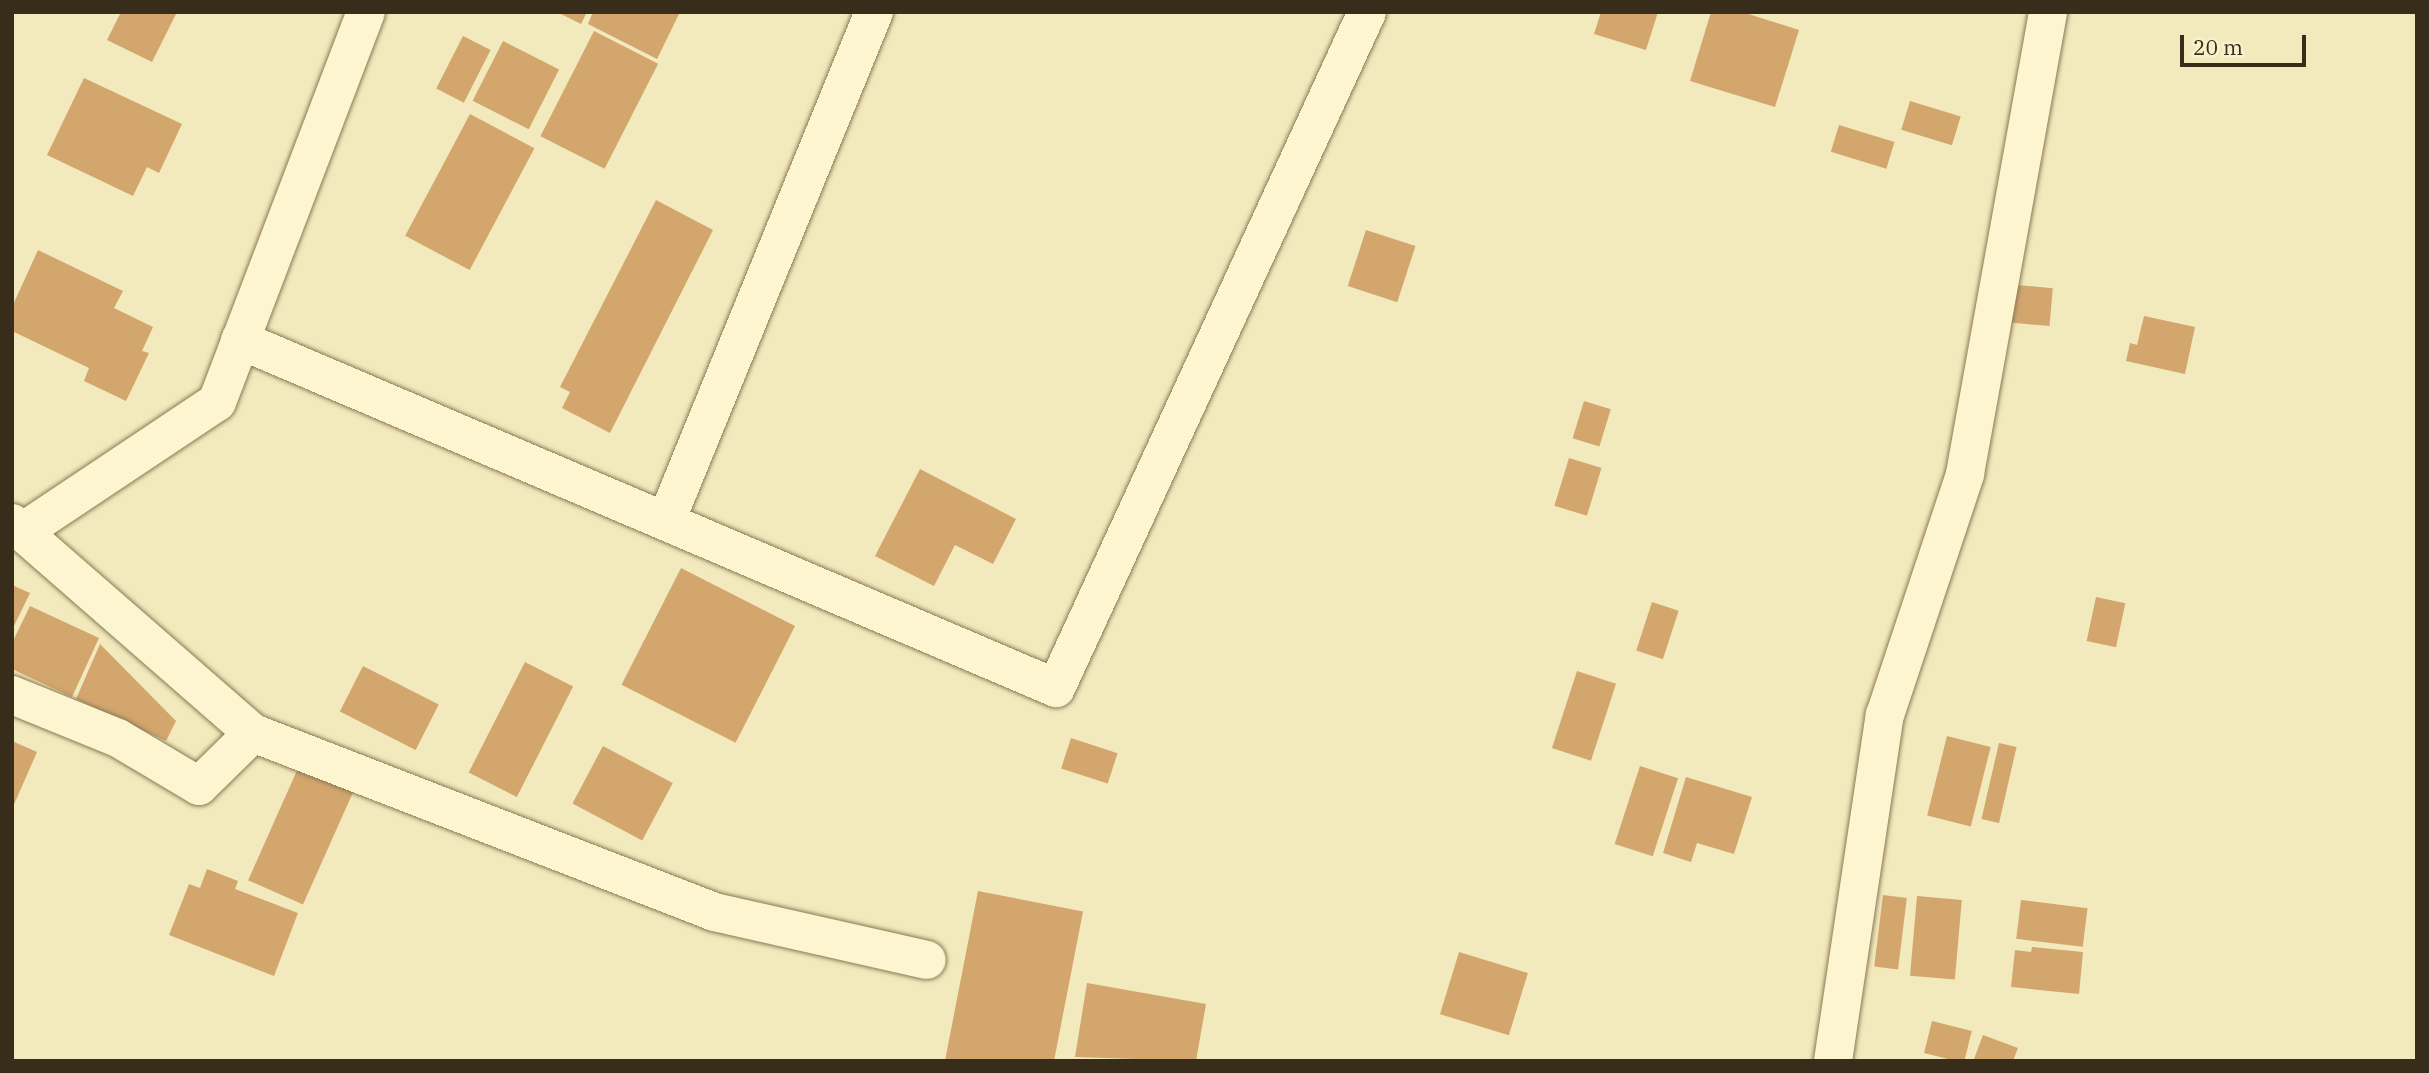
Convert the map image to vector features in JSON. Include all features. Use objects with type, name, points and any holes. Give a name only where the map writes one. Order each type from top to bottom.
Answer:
[{"type":"street","points":[[366,12],[217,402],[17,528],[253,733],[714,912],[927,960]]},
{"type":"street","points":[[666,521],[874,12]]},
{"type":"street","points":[[240,340],[1056,688],[1367,12]]},
{"type":"street","points":[[1833,1061],[1885,715],[1965,474],[2044,62],[2048,12]]},
{"type":"street","points":[[12,695],[118,737],[199,786],[253,733]]},
{"type":"building","points":[[121,12],[177,12],[152,62],[107,40]]},
{"type":"building","points":[[557,12],[587,12],[581,24]]},
{"type":"building","points":[[593,12],[680,12],[657,59],[588,24]]},
{"type":"building","points":[[1601,12],[1658,12],[1646,50],[1594,34]]},
{"type":"building","points":[[1711,12],[1742,12],[1799,30],[1775,107],[1690,81]]},
{"type":"building","points":[[594,31],[658,64],[605,169],[540,136]]},
{"type":"building","points":[[463,36],[491,50],[464,103],[436,89]]},
{"type":"building","points":[[503,41],[559,70],[529,129],[473,101]]},
{"type":"building","points":[[84,78],[182,124],[159,173],[147,167],[133,196],[47,155]]},
{"type":"building","points":[[1910,101],[1961,116],[1952,145],[1901,130]]},
{"type":"building","points":[[470,114],[534,148],[470,270],[405,236]]},
{"type":"building","points":[[1839,125],[1894,142],[1886,169],[1831,152]]},
{"type":"building","points":[[656,200],[713,230],[610,433],[562,408],[570,392],[560,387]]},
{"type":"building","points":[[1366,230],[1415,246],[1397,302],[1348,286]]},
{"type":"building","points":[[38,250],[123,291],[114,308],[153,327],[142,351],[149,353],[126,401],[84,381],[89,368],[12,331],[12,307]]},
{"type":"building","points":[[2005,284],[2053,288],[2050,326],[2002,322]]},
{"type":"building","points":[[2144,316],[2195,327],[2185,374],[2126,361],[2130,343],[2137,345]]},
{"type":"building","points":[[1584,401],[1611,409],[1599,446],[1573,438]]},
{"type":"building","points":[[1569,458],[1602,468],[1587,516],[1554,506]]},
{"type":"building","points":[[920,469],[1016,519],[993,564],[955,545],[934,586],[875,556]]},
{"type":"building","points":[[681,568],[795,626],[736,743],[622,685]]},
{"type":"building","points":[[12,585],[30,593],[12,630]]},
{"type":"building","points":[[2096,597],[2125,603],[2116,647],[2087,641]]},
{"type":"building","points":[[1652,602],[1679,611],[1663,659],[1636,651]]},
{"type":"building","points":[[30,606],[99,638],[72,697],[12,669],[12,643]]},
{"type":"building","points":[[100,644],[176,721],[166,741],[76,699]]},
{"type":"building","points":[[525,662],[573,687],[517,797],[469,772]]},
{"type":"building","points":[[363,666],[439,705],[416,750],[340,711]]},
{"type":"building","points":[[1577,671],[1616,684],[1591,761],[1552,748]]},
{"type":"building","points":[[1947,736],[1991,747],[1971,826],[1927,816]]},
{"type":"building","points":[[1071,738],[1118,753],[1108,784],[1061,768]]},
{"type":"building","points":[[12,741],[37,752],[12,809]]},
{"type":"building","points":[[1999,743],[2017,747],[1999,823],[1981,819]]},
{"type":"building","points":[[603,746],[673,783],[642,840],[572,803]]},
{"type":"building","points":[[299,766],[354,790],[303,905],[248,880]]},
{"type":"building","points":[[1640,766],[1678,778],[1653,856],[1615,844]]},
{"type":"building","points":[[1686,777],[1752,797],[1734,854],[1697,843],[1691,862],[1663,853]]},
{"type":"building","points":[[207,869],[238,881],[235,889],[298,913],[274,976],[169,935],[189,884],[200,888]]},
{"type":"building","points":[[978,891],[1083,911],[1054,1061],[945,1061]]},
{"type":"building","points":[[1883,895],[1907,898],[1898,969],[1874,966]]},
{"type":"building","points":[[1917,896],[1962,900],[1955,980],[1910,976]]},
{"type":"building","points":[[2021,900],[2088,908],[2083,947],[2016,939]]},
{"type":"building","points":[[2032,947],[2083,952],[2079,994],[2011,987],[2015,950],[2031,952]]},
{"type":"building","points":[[1459,952],[1528,973],[1509,1035],[1440,1014]]},
{"type":"building","points":[[1087,983],[1206,1004],[1196,1061],[1075,1057]]},
{"type":"building","points":[[1932,1021],[1972,1031],[1964,1061],[1924,1053]]},
{"type":"building","points":[[1983,1035],[2018,1048],[2013,1061],[1974,1059]]}]
